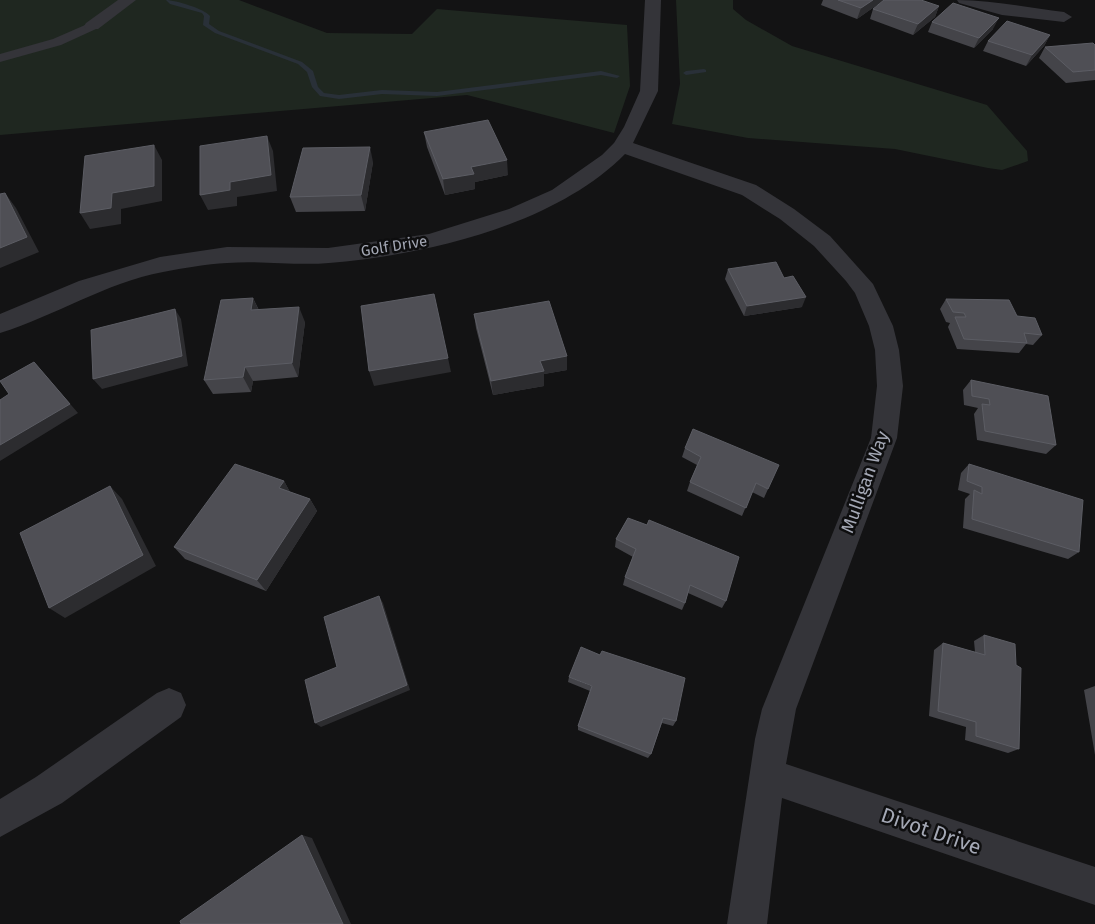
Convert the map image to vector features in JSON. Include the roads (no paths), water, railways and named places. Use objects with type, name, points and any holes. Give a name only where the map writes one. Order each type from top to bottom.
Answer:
[{"type":"street","points":[[92,26],[128,0]]},
{"type":"street","name":"Golf Drive","points":[[0,324],[87,287],[160,265],[226,255],[328,256],[431,241],[471,230],[516,214],[559,195],[594,171],[622,146],[649,91],[653,0]]},
{"type":"street","points":[[965,0],[1002,10],[1064,17]]},
{"type":"street","name":"Mulligan Way","points":[[622,146],[749,190],[806,228],[840,258],[865,290],[881,326],[887,350],[890,386],[884,438],[779,709],[767,775],[747,924]]},
{"type":"street","points":[[0,819],[49,790],[169,705]]},
{"type":"street","name":"Divot Drive","points":[[767,775],[1095,886]]},
{"type":"lane","points":[[0,58],[57,42],[92,26]]},
{"type":"waterway","points":[[169,0],[172,3],[204,12],[207,16],[206,25],[217,32],[300,63],[310,71],[315,87],[322,95],[339,97],[382,92],[437,94],[601,73],[617,76]]},
{"type":"waterway","points":[[686,73],[704,71]]}]
